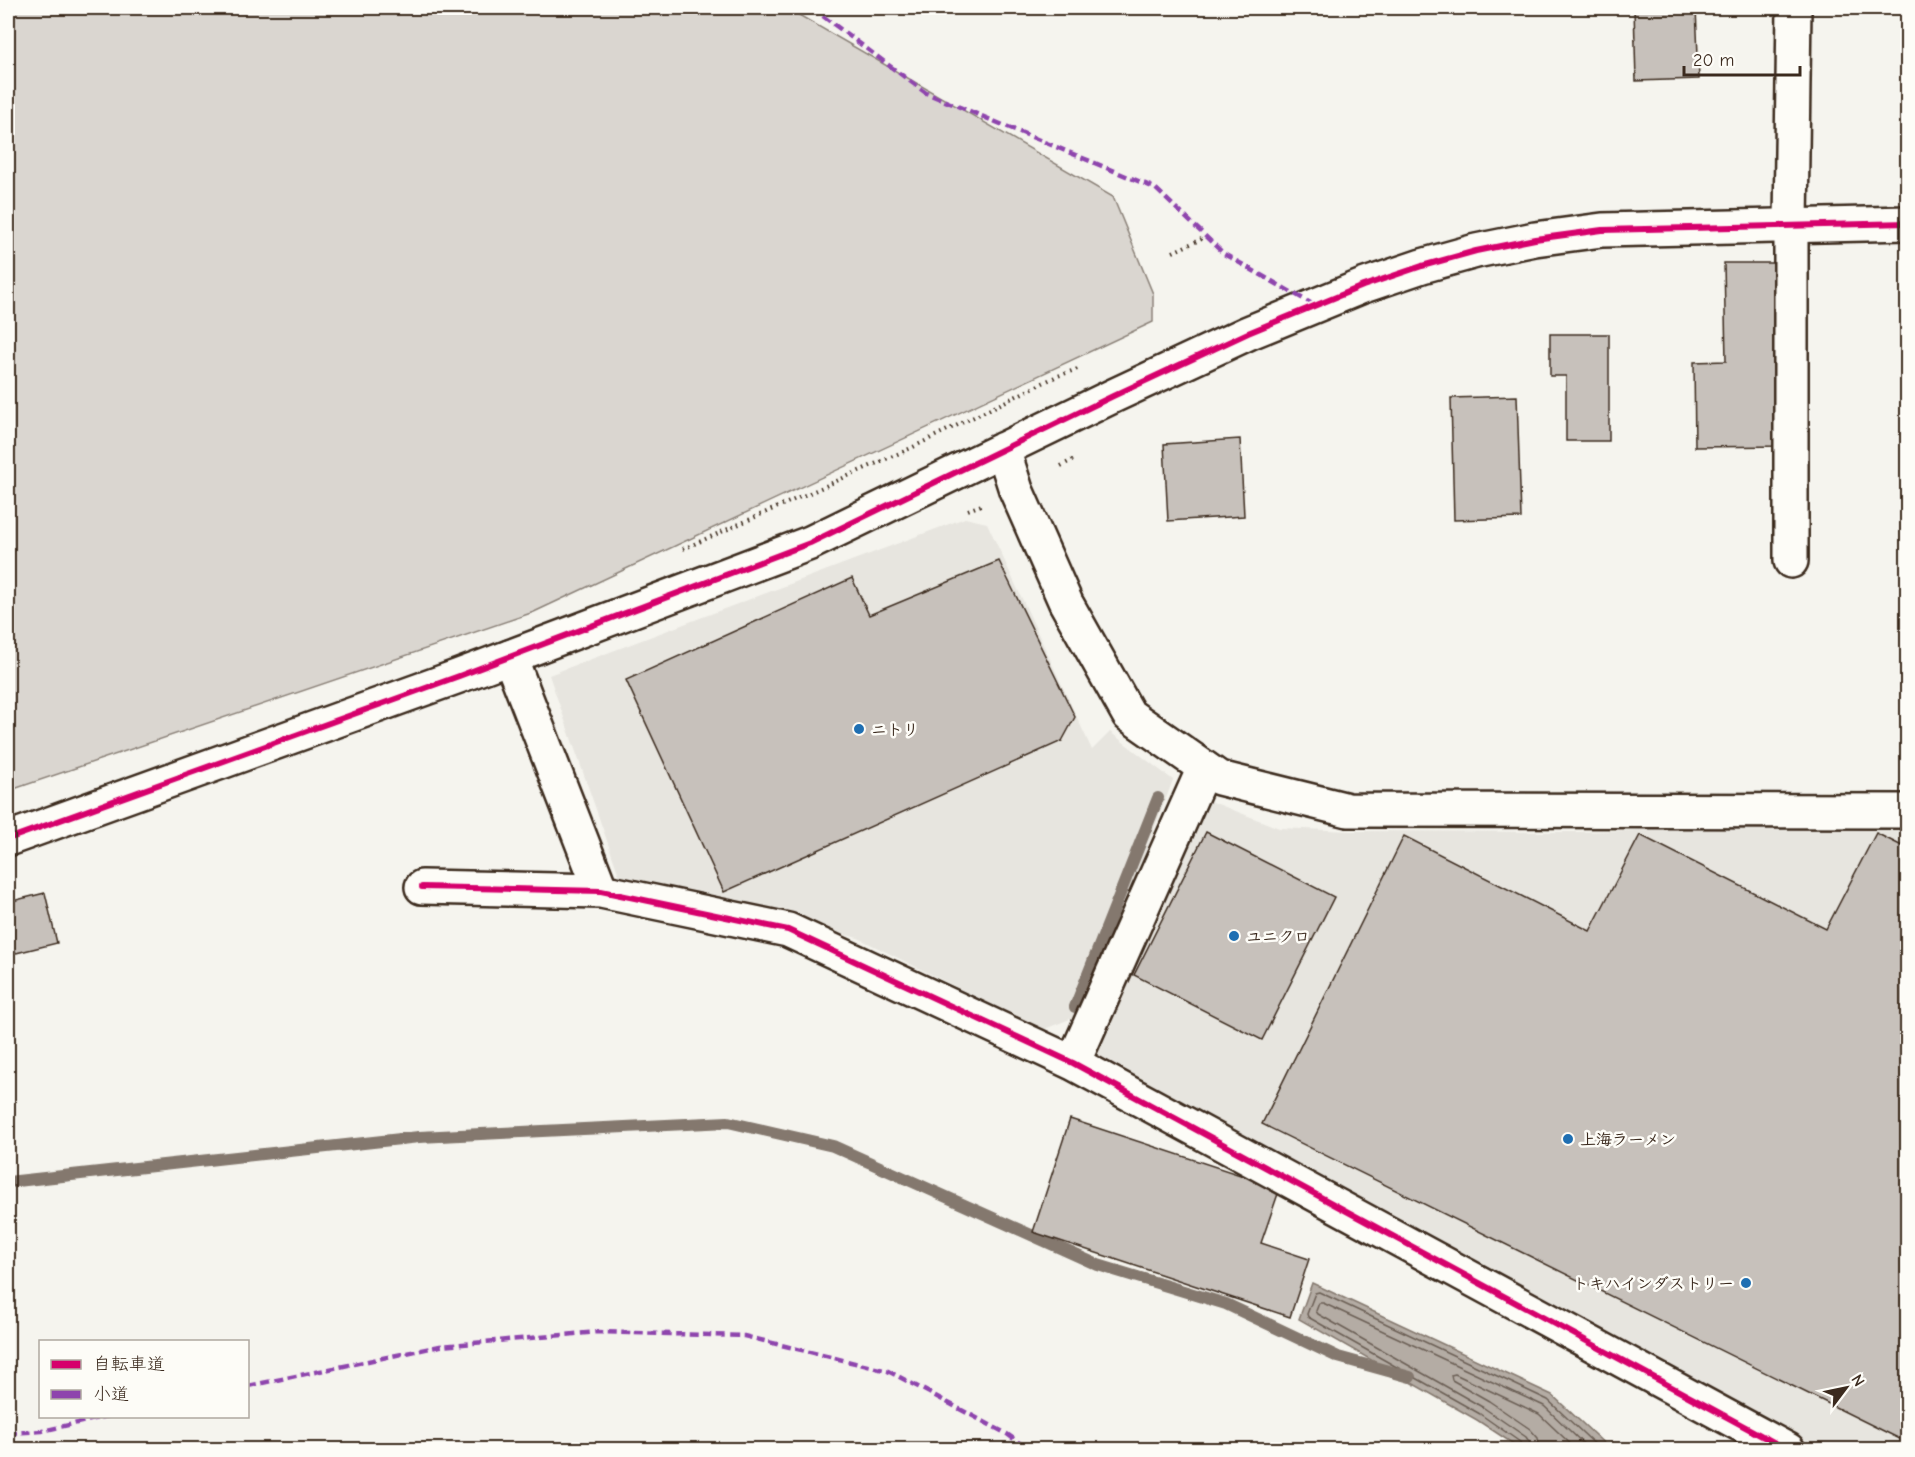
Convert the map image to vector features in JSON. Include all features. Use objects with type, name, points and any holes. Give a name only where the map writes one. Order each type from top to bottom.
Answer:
[{"type":"street","points":[[1791,561],[1791,224],[1794,8]]},
{"type":"street","points":[[8,839],[510,657],[810,543],[1248,333],[1363,286],[1433,263],[1476,250],[1535,238],[1602,230],[1908,223]]},
{"type":"street","points":[[1003,449],[1016,490],[1066,603],[1129,715],[1219,778],[1348,810],[1908,811]]},
{"type":"street","points":[[510,657],[601,891]]},
{"type":"street","points":[[1073,1063],[1204,768]]},
{"type":"street","points":[[422,887],[601,891],[788,930],[1073,1063],[1788,1449]]},
{"type":"path","points":[[1173,252],[1206,237]]},
{"type":"path","points":[[1061,466],[1082,455]]},
{"type":"shaded area","points":[[8,8],[787,8],[1113,197],[1153,294],[1153,322],[534,612],[8,791]]},
{"type":"shaded area","points":[[965,518],[987,523],[1092,750],[1110,732],[1173,780],[1083,1014],[1042,1030],[858,938],[620,878],[549,675]]},
{"type":"shaded area","name":"トキハインダストリー","points":[[1210,801],[1279,828],[1351,831],[1576,832],[1756,826],[1907,826],[1907,1449],[1817,1449],[1101,1071],[1094,1052],[1192,810]]},
{"type":"water","points":[[1312,1283],[1552,1395],[1610,1449],[1521,1449],[1477,1420],[1299,1319]]},
{"type":"building","points":[[1634,8],[1696,8],[1699,79],[1636,81]]},
{"type":"building","points":[[1724,263],[1782,263],[1785,446],[1695,447],[1694,362],[1726,361]]},
{"type":"building","points":[[1550,334],[1609,334],[1609,441],[1566,441],[1566,376],[1550,376]]},
{"type":"building","points":[[1517,396],[1521,518],[1454,520],[1451,398]]},
{"type":"building","points":[[1240,439],[1244,516],[1168,521],[1164,444]]},
{"type":"building","name":"ニトリ","points":[[999,561],[1075,717],[1062,741],[724,892],[626,680],[852,578],[869,615]]},
{"type":"building","name":"ユニクロ","points":[[1206,832],[1334,897],[1262,1040],[1134,975]]},
{"type":"building","name":"トキハインダストリー","points":[[1876,833],[1908,849],[1908,1443],[1262,1124],[1404,836],[1590,931],[1640,835],[1826,929]]},
{"type":"building","points":[[45,893],[57,943],[8,955],[8,902]]},
{"type":"building","points":[[1070,1119],[1280,1188],[1261,1243],[1309,1259],[1290,1317],[1033,1232]]},
{"type":"waterway","points":[[1075,1007],[1158,798]]},
{"type":"waterway","points":[[8,1182],[419,1137],[728,1122],[833,1146],[1098,1265],[1226,1304],[1338,1357],[1410,1377]]},
{"type":"marked path","points":[[812,8],[926,93],[1155,188],[1224,254],[1314,305]]},
{"type":"marked path","points":[[249,1386],[440,1346],[597,1332],[744,1336],[888,1371],[1007,1434],[1029,1450]]},
{"type":"marked path","points":[[8,1433],[42,1431],[99,1418]]},
{"type":"cycle path","points":[[8,839],[459,676],[810,543],[1248,333],[1363,286],[1422,266],[1476,251],[1535,239],[1602,230],[1908,223]]},
{"type":"cycle path","points":[[422,887],[601,891],[788,930],[1073,1063],[1788,1450]]},
{"type":"place","name":"ニトリ","points":[[859,729]]},
{"type":"place","name":"ユニクロ","points":[[1234,936]]},
{"type":"place","name":"上海ラーメン","points":[[1568,1139]]},
{"type":"place","name":"トキハインダストリー","points":[[1746,1283]]}]
